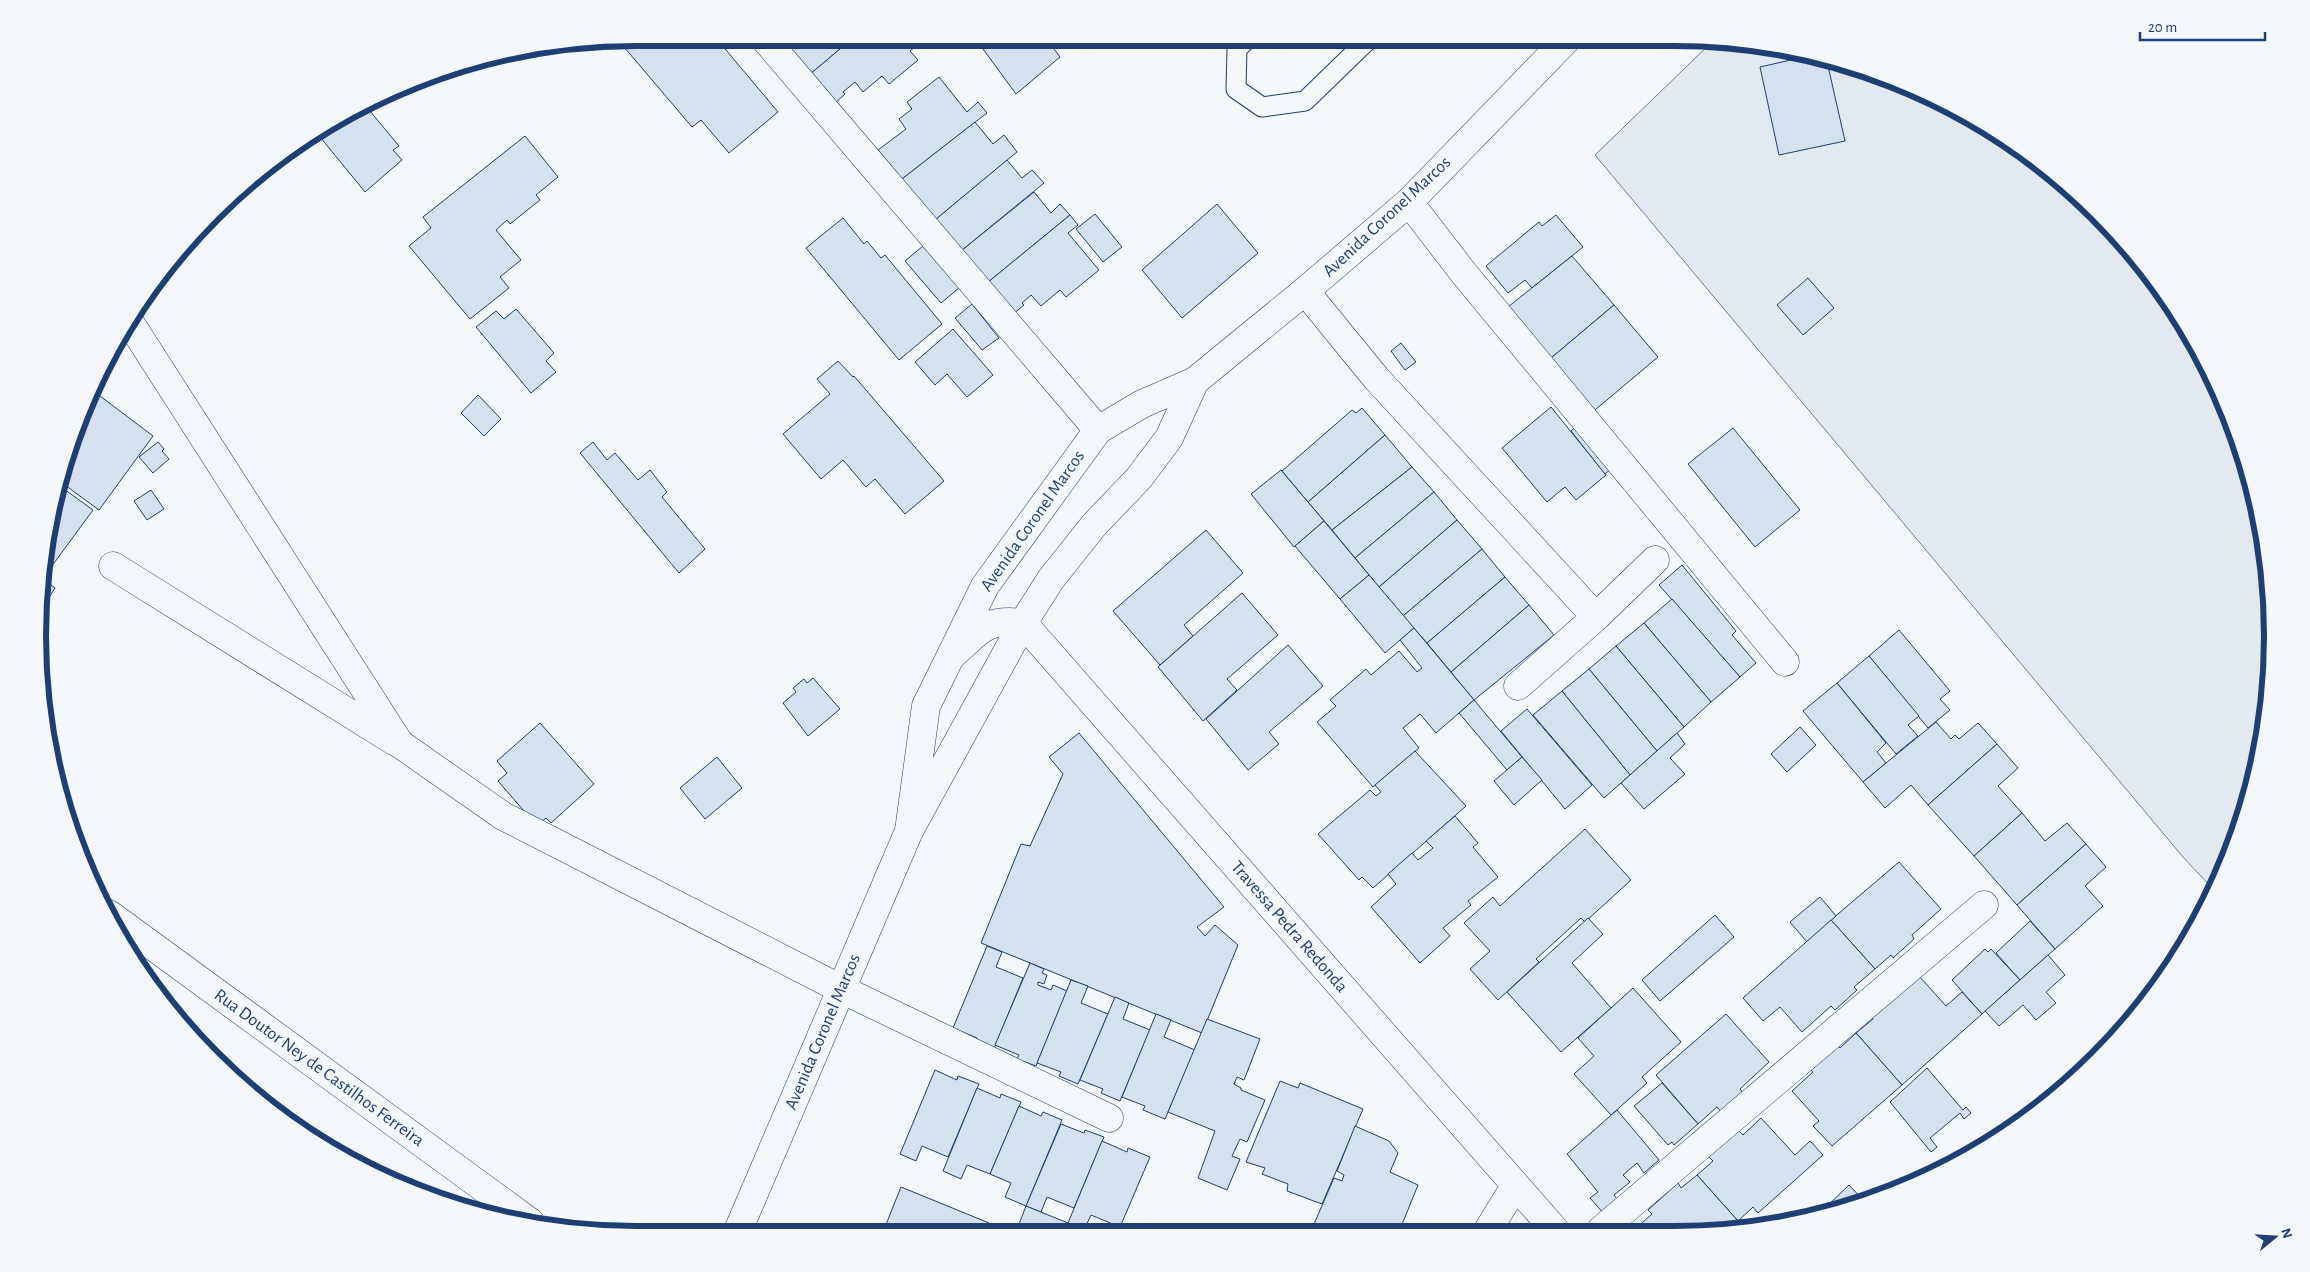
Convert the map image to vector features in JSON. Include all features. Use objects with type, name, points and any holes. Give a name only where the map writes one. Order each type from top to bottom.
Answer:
[{"type":"street","points":[[771,46],[1098,430]]},
{"type":"street","name":"Avenida Coronel Marcos","points":[[909,831],[926,706],[985,586],[1098,430],[1142,404],[1195,381],[1305,292],[1409,202],[1560,46]]},
{"type":"street","points":[[1409,202],[1462,270],[1785,662]]},
{"type":"street","points":[[1305,292],[1376,378],[1596,617]]},
{"type":"street","points":[[133,328],[400,744]]},
{"type":"street","name":"Avenida Coronel Marcos","points":[[740,1226],[909,831],[1023,623],[1050,579],[1094,525],[1139,478],[1169,438],[1195,381]]},
{"type":"street","points":[[1518,686],[1596,617],[1655,560]]},
{"type":"street","points":[[113,566],[400,744],[503,816],[841,989],[1109,1118]]},
{"type":"street","points":[[950,657],[977,631],[991,624],[1023,623]]},
{"type":"street","name":"Travessa Pedra Redonda","points":[[1023,623],[1551,1226]]},
{"type":"street","points":[[1606,1226],[1984,905]]},
{"type":"street","name":"Rua Doutor Ney de Castilhos Ferreira","points":[[120,922],[518,1213]]},
{"type":"street","points":[[1490,1226],[1515,1186]]},
{"type":"lane","points":[[1240,46],[1237,49],[1236,89],[1262,107],[1305,102],[1362,46]]},
{"type":"shaded area","points":[[1706,48],[1751,51],[1827,66],[1864,78],[1900,91],[1969,125],[2033,168],[2091,219],[2117,247],[2142,277],[2180,334],[2220,414],[2244,483],[2259,559],[2264,636],[2259,713],[2244,789],[2219,862],[2209,884],[2183,857],[1595,155]]},
{"type":"building","points":[[723,46],[778,112],[729,153],[701,120],[692,127],[624,47]]},
{"type":"building","points":[[784,46],[843,46],[809,75]]},
{"type":"building","points":[[843,46],[916,46],[910,51],[918,60],[889,84],[882,76],[863,92],[855,82],[843,92],[845,94],[834,104],[809,75]]},
{"type":"building","points":[[981,46],[1052,46],[1060,57],[1016,94]]},
{"type":"building","points":[[1795,59],[1828,66],[1845,141],[1779,155],[1760,67]]},
{"type":"building","points":[[939,77],[967,112],[978,102],[987,113],[902,179],[878,150],[906,129],[899,119],[912,109],[907,102]]},
{"type":"building","points":[[369,110],[399,146],[393,150],[402,160],[365,192],[321,138]]},
{"type":"building","points":[[975,122],[993,144],[1004,135],[1017,152],[935,220],[902,179]]},
{"type":"building","points":[[525,136],[558,177],[536,195],[540,200],[510,224],[507,220],[496,230],[521,260],[500,277],[509,288],[470,319],[409,246],[431,228],[423,217]]},
{"type":"building","points":[[1007,160],[1022,178],[1032,170],[1044,183],[961,251],[935,220]]},
{"type":"building","points":[[1034,192],[1051,213],[1060,204],[1070,215],[987,283],[961,251]]},
{"type":"building","points":[[1217,204],[1258,253],[1182,318],[1142,270]]},
{"type":"building","points":[[1095,214],[1122,247],[1103,262],[1076,229]]},
{"type":"building","points":[[1070,215],[1078,225],[1068,233],[1099,270],[1066,297],[1060,290],[1041,306],[1031,295],[1022,303],[1024,305],[1013,314],[987,283]]},
{"type":"building","points":[[1556,215],[1583,247],[1532,288],[1525,280],[1508,293],[1486,266],[1539,222],[1542,226]]},
{"type":"building","points":[[843,218],[864,244],[867,241],[881,258],[885,255],[942,324],[899,360],[806,248]]},
{"type":"building","points":[[923,246],[959,288],[941,303],[905,261]]},
{"type":"building","points":[[1572,256],[1614,305],[1551,358],[1508,307]]},
{"type":"building","points":[[1808,278],[1834,308],[1803,335],[1777,305]]},
{"type":"building","points":[[972,304],[999,338],[982,350],[955,318]]},
{"type":"building","points":[[1614,305],[1658,357],[1595,410],[1551,358]]},
{"type":"building","points":[[516,309],[554,353],[546,361],[556,372],[531,393],[476,327],[496,311],[504,319]]},
{"type":"building","points":[[953,329],[993,375],[967,397],[947,374],[935,385],[915,362]]},
{"type":"building","points":[[1401,343],[1416,362],[1405,370],[1391,351]]},
{"type":"building","points":[[838,361],[854,376],[944,481],[905,514],[875,479],[866,487],[843,460],[821,479],[783,434],[830,394],[817,379]]},
{"type":"building","points":[[98,395],[153,436],[99,510],[65,485],[78,446]]},
{"type":"building","points":[[478,395],[501,419],[484,436],[461,413]]},
{"type":"building","points":[[1551,407],[1606,475],[1576,500],[1565,487],[1547,502],[1502,448]]},
{"type":"building","points":[[1362,408],[1385,435],[1308,502],[1282,471],[1352,410],[1356,413]]},
{"type":"building","points":[[1578,425],[1613,467],[1605,474],[1571,431]]},
{"type":"building","points":[[1733,428],[1800,510],[1755,547],[1688,464]]},
{"type":"building","points":[[1385,435],[1412,467],[1332,530],[1308,502]]},
{"type":"building","points":[[158,442],[164,449],[162,451],[169,459],[153,473],[139,457]]},
{"type":"building","points":[[593,442],[607,460],[615,453],[638,480],[650,470],[667,492],[662,497],[705,549],[679,573],[580,453]]},
{"type":"building","points":[[1412,467],[1434,492],[1355,558],[1332,530]]},
{"type":"building","points":[[1281,470],[1324,521],[1294,547],[1251,494]]},
{"type":"building","points":[[65,490],[93,510],[50,568]]},
{"type":"building","points":[[151,490],[164,509],[147,520],[134,501]]},
{"type":"building","points":[[1434,492],[1457,520],[1379,587],[1355,558]]},
{"type":"building","points":[[1457,520],[1482,549],[1403,616],[1379,587]]},
{"type":"building","points":[[1324,521],[1369,575],[1340,599],[1295,546]]},
{"type":"building","points":[[1206,530],[1243,573],[1184,625],[1193,636],[1160,665],[1113,611]]},
{"type":"building","points":[[1482,549],[1505,577],[1427,643],[1403,616]]},
{"type":"building","points":[[1682,565],[1736,631],[1732,635],[1756,663],[1740,677],[1659,585]]},
{"type":"building","points":[[1369,575],[1414,628],[1385,653],[1340,599]]},
{"type":"building","points":[[1505,577],[1529,605],[1451,672],[1427,643]]},
{"type":"building","points":[[49,583],[55,588],[48,599]]},
{"type":"building","points":[[1242,593],[1278,635],[1227,679],[1237,690],[1203,721],[1158,667]]},
{"type":"building","points":[[1672,599],[1740,677],[1711,702],[1644,623]]},
{"type":"building","points":[[1529,605],[1554,635],[1474,700],[1451,672]]},
{"type":"building","points":[[1644,623],[1711,702],[1684,727],[1616,646]]},
{"type":"building","points":[[1414,628],[1474,700],[1436,733],[1420,714],[1403,728],[1419,748],[1373,787],[1317,722],[1336,706],[1330,700],[1366,669],[1371,675],[1399,651],[1417,672],[1422,668],[1400,640]]},
{"type":"building","points":[[1899,630],[1950,691],[1940,699],[1950,710],[1928,728],[1869,656]]},
{"type":"building","points":[[1288,645],[1323,686],[1269,732],[1279,744],[1248,770],[1206,719]]},
{"type":"building","points":[[1616,646],[1684,727],[1657,751],[1589,669]]},
{"type":"building","points":[[1869,656],[1919,716],[1908,725],[1918,736],[1896,754],[1837,683]]},
{"type":"building","points":[[1589,669],[1657,751],[1630,775],[1562,691]]},
{"type":"building","points":[[813,678],[840,709],[808,736],[783,703],[796,692],[793,688],[804,679],[807,683]]},
{"type":"building","points":[[1837,683],[1886,743],[1877,752],[1886,763],[1863,782],[1803,711]]},
{"type":"building","points":[[1562,691],[1630,775],[1604,798],[1533,715]]},
{"type":"building","points":[[1474,700],[1522,757],[1507,770],[1459,713]]},
{"type":"building","points":[[1527,709],[1592,785],[1565,809],[1501,731]]},
{"type":"building","points":[[1936,722],[1951,739],[1955,735],[1959,739],[1978,723],[1997,744],[1928,805],[1911,785],[1885,808],[1863,782]]},
{"type":"building","points":[[540,723],[594,784],[551,823],[546,818],[537,826],[498,781],[507,773],[497,761]]},
{"type":"building","points":[[1800,727],[1816,745],[1787,772],[1771,754]]},
{"type":"building","points":[[1079,733],[1224,907],[1197,927],[1205,936],[1215,925],[1238,945],[1202,1033],[981,943],[1021,844],[1030,846],[1063,774],[1049,757]]},
{"type":"building","points":[[1677,733],[1685,744],[1670,758],[1685,774],[1644,809],[1621,783]]},
{"type":"building","points":[[1997,744],[2018,768],[1998,786],[2022,813],[1974,856],[1928,805]]},
{"type":"building","points":[[1415,751],[1466,806],[1373,888],[1362,877],[1359,880],[1318,834],[1370,790],[1376,796],[1381,792],[1375,785]]},
{"type":"building","points":[[717,757],[742,788],[705,819],[680,788]]},
{"type":"building","points":[[1522,757],[1542,780],[1514,805],[1494,781]]},
{"type":"building","points":[[2022,813],[2045,841],[2067,823],[2086,844],[2017,905],[1974,856]]},
{"type":"building","points":[[1455,816],[1478,843],[1473,847],[1498,877],[1468,901],[1471,905],[1443,928],[1450,936],[1420,963],[1371,907],[1396,884],[1388,874],[1412,853],[1418,860],[1433,848],[1426,841]]},
{"type":"building","points":[[1585,829],[1631,880],[1585,922],[1581,918],[1536,959],[1539,962],[1498,1000],[1470,969],[1490,951],[1464,923],[1493,897],[1500,906]]},
{"type":"building","points":[[2086,844],[2106,867],[2085,886],[2103,906],[2055,949],[2017,905]]},
{"type":"building","points":[[1899,862],[1941,909],[1912,935],[1914,939],[1893,958],[1891,955],[1875,969],[1831,920]]},
{"type":"building","points":[[1820,897],[1836,916],[1807,942],[1790,922]]},
{"type":"building","points":[[1715,915],[1734,937],[1660,1001],[1642,980]]},
{"type":"building","points":[[1588,918],[1603,934],[1572,963],[1611,1008],[1561,1052],[1507,992]]},
{"type":"building","points":[[1831,920],[1875,969],[1854,987],[1857,990],[1835,1010],[1831,1006],[1802,1032],[1780,1007],[1763,1021],[1743,998]]},
{"type":"building","points":[[2030,921],[2055,949],[2020,980],[1996,953]]},
{"type":"building","points":[[987,946],[1002,952],[996,967],[1023,978],[994,1049],[975,1042],[977,1038],[953,1028]]},
{"type":"building","points":[[1985,949],[1988,952],[1991,949],[2020,980],[1982,1014],[1952,980]]},
{"type":"building","points":[[2048,955],[2065,975],[2046,992],[2056,1003],[2036,1020],[2023,1005],[1999,1026],[1985,1011]]},
{"type":"building","points":[[1030,963],[1044,969],[1042,973],[1047,975],[1044,984],[1038,982],[1038,985],[1051,990],[1053,985],[1067,991],[1036,1066],[1017,1059],[1019,1055],[995,1045]]},
{"type":"building","points":[[1919,976],[1946,1006],[1962,992],[1982,1014],[1902,1085],[1856,1033],[1873,1019],[1869,1015]]},
{"type":"building","points":[[1071,980],[1088,986],[1081,1003],[1108,1014],[1078,1084],[1059,1076],[1061,1072],[1037,1063]]},
{"type":"building","points":[[1633,988],[1681,1042],[1642,1077],[1647,1083],[1611,1115],[1574,1074],[1594,1056],[1578,1038]]},
{"type":"building","points":[[1115,997],[1129,1003],[1123,1019],[1150,1030],[1120,1101],[1101,1093],[1103,1089],[1080,1080]]},
{"type":"building","points":[[1156,1014],[1171,1020],[1164,1037],[1195,1050],[1165,1119],[1143,1110],[1145,1106],[1122,1097]]},
{"type":"building","points":[[1726,1014],[1769,1062],[1740,1089],[1743,1093],[1722,1113],[1717,1107],[1698,1124],[1656,1075]]},
{"type":"building","points":[[1207,1019],[1260,1039],[1244,1080],[1237,1077],[1234,1084],[1241,1088],[1241,1090],[1265,1100],[1247,1142],[1240,1139],[1232,1156],[1240,1159],[1227,1190],[1198,1178],[1215,1131],[1168,1112]]},
{"type":"building","points":[[1856,1033],[1902,1085],[1832,1146],[1813,1126],[1819,1121],[1792,1091],[1813,1072],[1809,1068],[1837,1044],[1840,1048]]},
{"type":"building","points":[[1927,1068],[1963,1110],[1966,1107],[1971,1113],[1964,1119],[1960,1113],[1930,1138],[1937,1147],[1931,1152],[1890,1102]]},
{"type":"building","points":[[935,1070],[957,1080],[958,1076],[979,1084],[948,1157],[922,1146],[916,1161],[900,1154]]},
{"type":"building","points":[[1280,1081],[1298,1088],[1300,1083],[1363,1109],[1322,1204],[1287,1191],[1288,1184],[1262,1174],[1265,1168],[1246,1162]]},
{"type":"building","points":[[1662,1083],[1698,1124],[1674,1145],[1672,1142],[1668,1145],[1634,1106]]},
{"type":"building","points":[[977,1088],[1000,1098],[1001,1094],[1021,1102],[990,1174],[967,1165],[961,1179],[943,1171]]},
{"type":"building","points":[[1019,1106],[1041,1116],[1043,1112],[1062,1120],[1026,1206],[1005,1197],[1011,1183],[990,1174]]},
{"type":"building","points":[[1617,1110],[1659,1160],[1644,1173],[1637,1163],[1623,1175],[1630,1182],[1614,1195],[1620,1203],[1606,1216],[1590,1198],[1598,1192],[1567,1154]]},
{"type":"building","points":[[1761,1118],[1795,1155],[1810,1141],[1823,1155],[1758,1213],[1753,1207],[1738,1221],[1697,1175],[1713,1161],[1708,1156],[1738,1130],[1743,1135]]},
{"type":"building","points":[[1061,1124],[1084,1133],[1085,1130],[1104,1137],[1074,1208],[1047,1197],[1041,1212],[1026,1206]]},
{"type":"building","points":[[1355,1126],[1389,1141],[1398,1153],[1390,1172],[1418,1185],[1401,1226],[1313,1226],[1334,1178],[1342,1181],[1344,1175],[1337,1171]]},
{"type":"building","points":[[1102,1141],[1127,1152],[1128,1148],[1150,1157],[1120,1226],[1091,1215],[1086,1226],[1075,1226],[1068,1223]]},
{"type":"building","points":[[1697,1175],[1738,1221],[1674,1226],[1638,1226],[1652,1214],[1648,1210],[1678,1183],[1681,1188]]},
{"type":"building","points":[[1849,1185],[1859,1196],[1827,1206]]},
{"type":"building","points":[[901,1187],[989,1223],[988,1226],[885,1226]]},
{"type":"building","points":[[1026,1206],[1075,1226],[1018,1226]]}]
